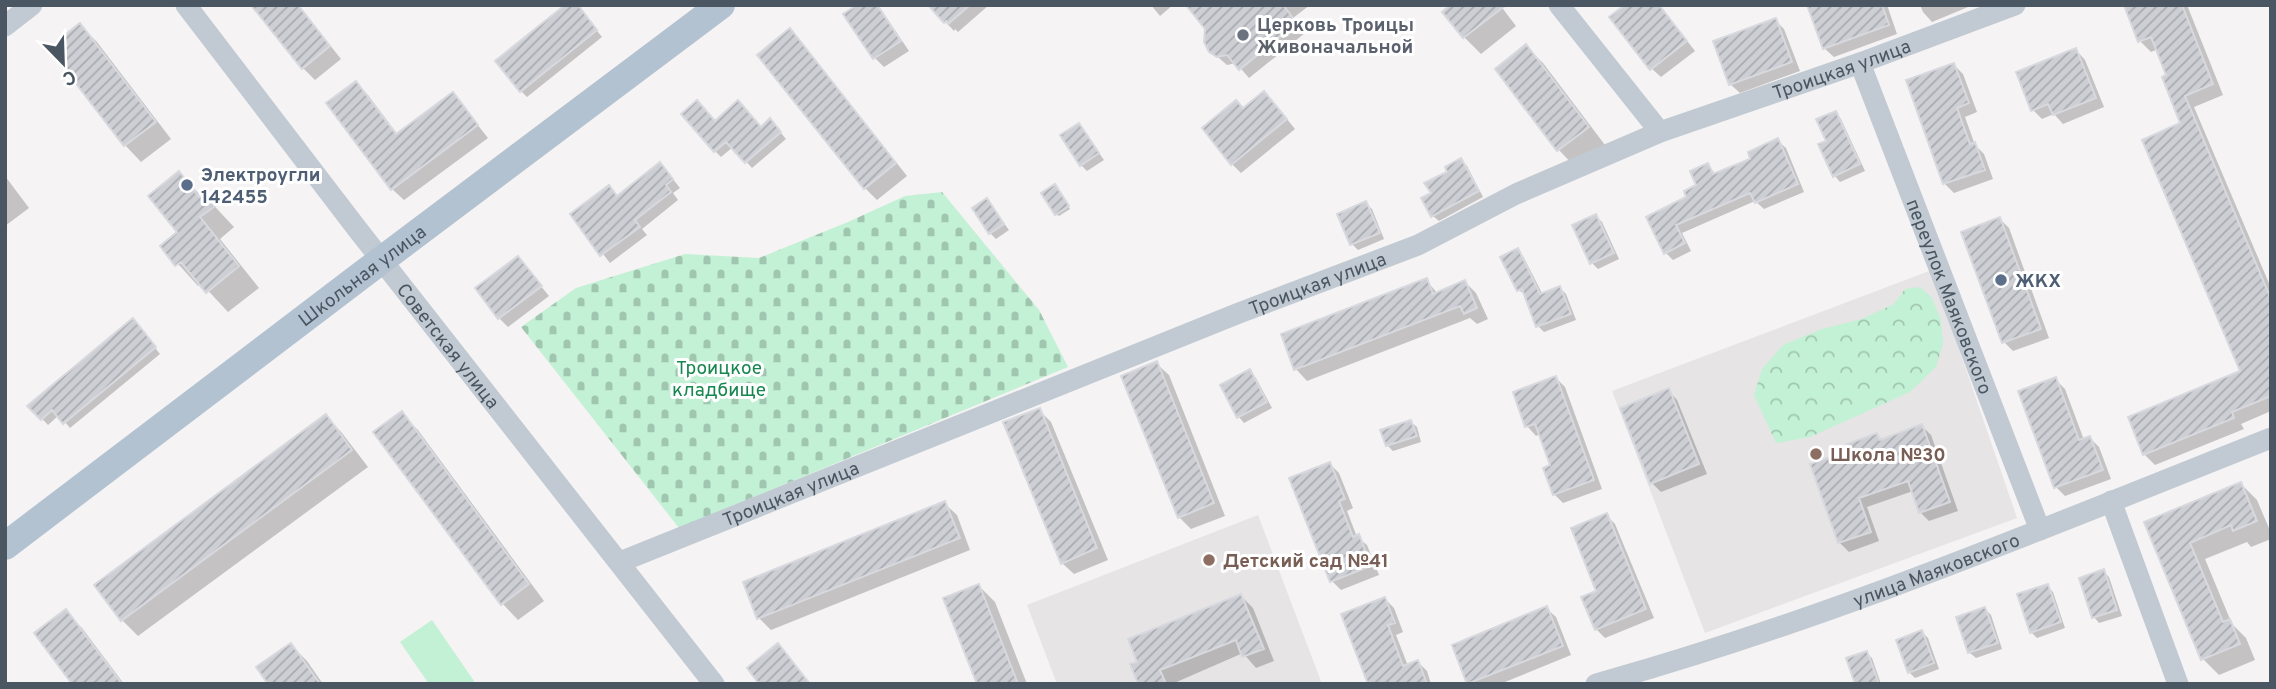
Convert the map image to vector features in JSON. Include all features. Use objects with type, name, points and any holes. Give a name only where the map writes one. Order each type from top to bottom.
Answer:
[{"type":"main road","name":"Школьная улица","points":[[5,547],[721,5]]},
{"type":"street","points":[[5,26],[32,5]]},
{"type":"street","name":"Советская улица","points":[[186,5],[382,261],[714,684]]},
{"type":"street","points":[[1559,5],[1660,132]]},
{"type":"street","name":"Троицкая улица","points":[[620,562],[1227,318],[1418,245],[1516,194],[1660,132],[1860,63],[2015,5]]},
{"type":"street","name":"переулок Маяковского","points":[[1860,63],[2040,530]]},
{"type":"street","name":"улица Маяковского","points":[[1596,684],[1747,638],[2040,530],[2271,438]]},
{"type":"street","points":[[2111,501],[2178,684]]},
{"type":"shaded area","name":"Школа №30","points":[[1932,270],[2017,518],[1705,633],[1612,391]]},
{"type":"shaded area","name":"Детский сад №41","points":[[1258,515],[1322,684],[1057,684],[1027,605]]},
{"type":"green space","name":"Троицкое кладбище","points":[[942,192],[1039,310],[1068,367],[679,528],[521,327],[576,288],[685,254],[759,258],[905,196]]},
{"type":"green space","points":[[1920,287],[1932,298],[1941,320],[1943,344],[1936,367],[1910,392],[1810,437],[1776,443],[1754,395],[1762,369],[1783,345],[1822,329],[1862,319],[1894,304],[1905,289]]},
{"type":"green space","points":[[432,620],[474,681],[470,684],[429,684],[400,642]]},
{"type":"building","points":[[251,5],[298,5],[330,46],[302,69]]},
{"type":"building","points":[[565,5],[578,5],[597,30],[520,92],[495,61]]},
{"type":"building","points":[[857,5],[877,5],[901,41],[873,59],[843,14]]},
{"type":"building","points":[[928,5],[970,5],[948,24]]},
{"type":"building","name":"Церковь Троицы Живоначальной","points":[[1186,5],[1283,5],[1297,23],[1239,70],[1227,55],[1217,57],[1209,52],[1204,42],[1205,29]]},
{"type":"building","points":[[1450,5],[1506,5],[1463,38],[1442,12]]},
{"type":"building","points":[[1625,5],[1659,5],[1687,41],[1650,70],[1609,17]]},
{"type":"building","points":[[1807,5],[1882,5],[1889,25],[1823,49]]},
{"type":"building","points":[[2124,5],[2182,5],[2213,84],[2185,96],[2271,299],[2271,396],[2232,412],[2234,418],[2143,455],[2128,417],[2240,371],[2142,140],[2180,123],[2162,77],[2166,75],[2151,37],[2138,42]]},
{"type":"building","points":[[1776,18],[1792,62],[1729,85],[1713,41]]},
{"type":"building","points":[[80,23],[156,122],[124,146],[54,55],[67,45],[61,38]]},
{"type":"building","points":[[790,28],[896,163],[864,189],[757,55]]},
{"type":"building","points":[[1526,44],[1589,127],[1557,151],[1495,69]]},
{"type":"building","points":[[2076,48],[2096,98],[2053,115],[2048,104],[2031,111],[2016,72]]},
{"type":"building","points":[[1954,63],[1969,103],[1957,108],[1970,144],[1975,142],[1985,170],[1943,184],[1906,80]]},
{"type":"building","points":[[356,81],[396,134],[453,92],[478,125],[391,190],[326,103]]},
{"type":"building","points":[[1264,91],[1287,119],[1231,165],[1202,128],[1236,100],[1243,108]]},
{"type":"building","points":[[697,100],[715,121],[738,100],[761,127],[770,118],[781,132],[745,163],[726,142],[714,152],[681,114]]},
{"type":"building","points":[[1836,111],[1860,164],[1833,177],[1818,144],[1826,141],[1816,119]]},
{"type":"building","points":[[1079,123],[1099,153],[1080,166],[1060,135]]},
{"type":"building","points":[[1778,138],[1798,184],[1755,203],[1750,193],[1676,225],[1685,243],[1664,254],[1646,217],[1686,197],[1684,191],[1696,185],[1690,171],[1708,163],[1713,174],[1750,159],[1748,152]]},
{"type":"building","points":[[1461,158],[1479,191],[1431,217],[1421,198],[1431,193],[1424,183],[1447,172],[1445,167]]},
{"type":"building","points":[[660,162],[673,179],[666,185],[671,192],[635,220],[640,227],[600,256],[570,214],[609,185],[617,196]]},
{"type":"building","points":[[179,171],[199,197],[205,193],[215,206],[200,217],[239,266],[206,293],[181,262],[175,266],[160,246],[177,232],[148,196]]},
{"type":"building","points":[[1055,184],[1069,206],[1055,215],[1041,193]]},
{"type":"building","points":[[987,198],[1004,224],[989,234],[972,208]]},
{"type":"building","points":[[1366,201],[1380,233],[1350,245],[1337,214]]},
{"type":"building","points":[[1596,214],[1614,253],[1590,264],[1572,225]]},
{"type":"building","name":"ЖКХ","points":[[2000,217],[2041,329],[2002,343],[1961,232]]},
{"type":"building","points":[[1518,248],[1540,294],[1560,286],[1571,314],[1536,327],[1522,289],[1517,291],[1500,257]]},
{"type":"building","points":[[518,256],[542,286],[498,319],[475,288]]},
{"type":"building","points":[[1427,278],[1433,294],[1465,280],[1477,308],[1464,314],[1460,306],[1294,370],[1281,334]]},
{"type":"building","points":[[133,318],[156,347],[63,424],[52,410],[41,420],[27,406]]},
{"type":"building","points":[[1157,361],[1214,503],[1178,518],[1121,376]]},
{"type":"building","points":[[1250,369],[1267,402],[1237,418],[1220,385]]},
{"type":"building","points":[[1556,376],[1594,480],[1553,495],[1543,468],[1550,465],[1535,424],[1525,427],[1513,392]]},
{"type":"building","points":[[2056,377],[2079,440],[2090,436],[2103,470],[2054,488],[2018,391]]},
{"type":"building","points":[[1669,388],[1699,464],[1650,484],[1620,408]]},
{"type":"building","points":[[1040,408],[1097,548],[1061,564],[1003,422]]},
{"type":"building","points":[[402,411],[529,584],[501,605],[373,432]]},
{"type":"building","points":[[326,414],[352,450],[121,621],[94,585]]},
{"type":"building","points":[[1411,420],[1417,436],[1386,446],[1380,430]]},
{"type":"building","points":[[1922,424],[1950,502],[1919,513],[1908,481],[1859,498],[1871,532],[1838,543],[1810,464],[1849,450],[1847,444],[1877,433],[1880,440]]},
{"type":"building","points":[[1330,462],[1345,499],[1339,501],[1353,537],[1359,534],[1371,566],[1330,582],[1289,478]]},
{"type":"building","points":[[2241,482],[2257,521],[2233,531],[2231,525],[2190,543],[2223,622],[2230,619],[2240,644],[2201,660],[2144,522]]},
{"type":"building","points":[[945,501],[960,538],[757,619],[743,582]]},
{"type":"building","points":[[1607,513],[1646,609],[1595,630],[1581,597],[1596,591],[1571,528]]},
{"type":"building","points":[[2104,569],[2117,610],[2092,618],[2079,578]]},
{"type":"building","points":[[979,584],[1018,684],[977,684],[943,598]]},
{"type":"building","points":[[2048,584],[2061,622],[2030,633],[2017,594]]},
{"type":"building","points":[[1241,594],[1264,649],[1242,657],[1236,640],[1160,670],[1166,684],[1138,684],[1130,664],[1137,662],[1128,639]]},
{"type":"building","points":[[1385,597],[1395,623],[1388,625],[1403,666],[1418,660],[1427,684],[1368,684],[1341,614]]},
{"type":"building","points":[[1547,606],[1563,646],[1467,684],[1452,645]]},
{"type":"building","points":[[1985,607],[1998,643],[1968,653],[1956,617]]},
{"type":"building","points":[[66,609],[122,684],[72,684],[34,633]]},
{"type":"building","points":[[1922,630],[1934,663],[1908,673],[1896,640]]},
{"type":"building","points":[[291,643],[320,684],[268,684],[256,667]]},
{"type":"building","points":[[778,643],[810,684],[759,684],[747,668]]},
{"type":"building","points":[[1867,651],[1879,684],[1855,684],[1846,658]]},
{"type":"place","name":"Церковь Троицы Живоначальной","points":[[1243,35]]},
{"type":"place","name":"Электроугли 142455","points":[[187,185]]},
{"type":"place","name":"ЖКХ","points":[[2001,280]]},
{"type":"place","name":"Школа №30","points":[[1816,454]]},
{"type":"place","name":"Детский сад №41","points":[[1209,560]]}]
